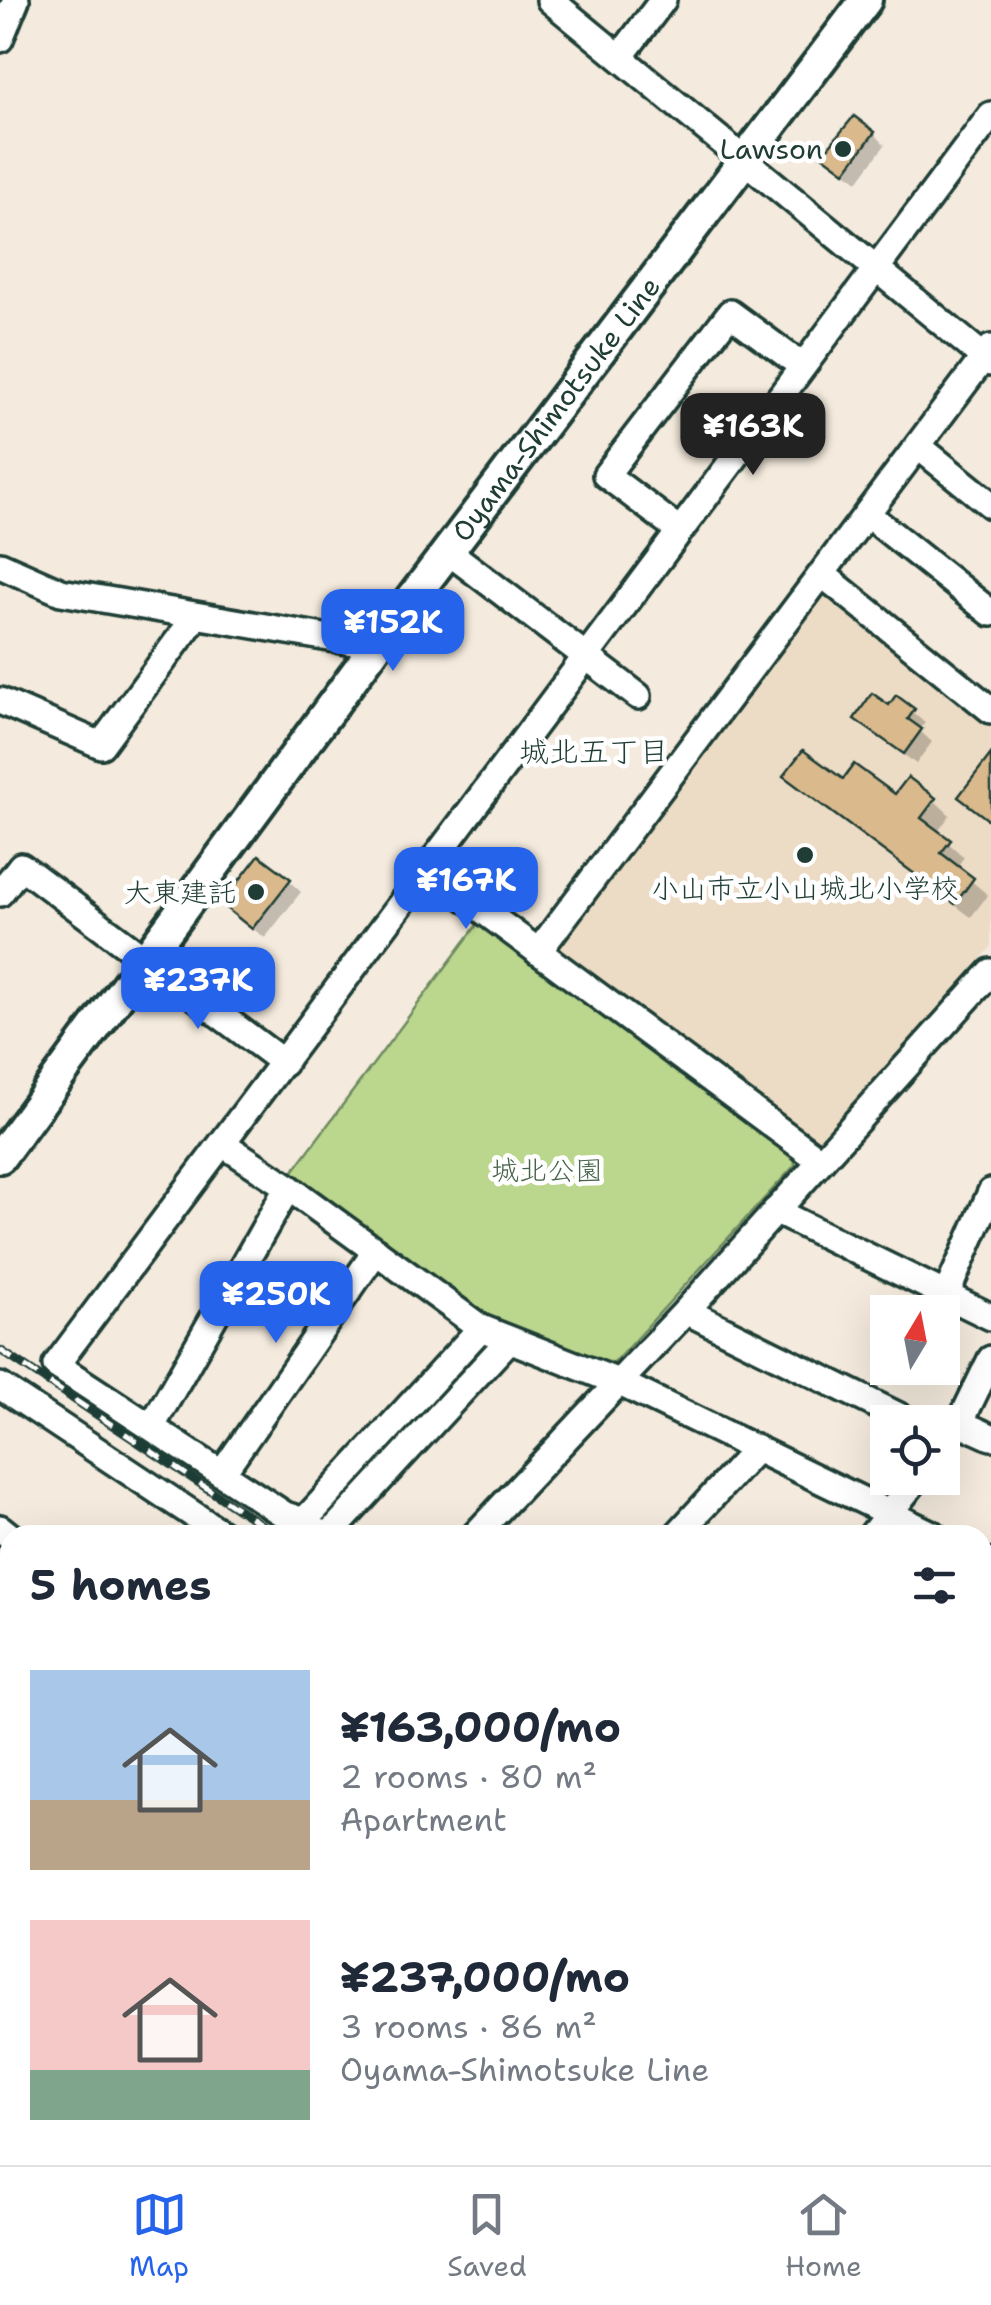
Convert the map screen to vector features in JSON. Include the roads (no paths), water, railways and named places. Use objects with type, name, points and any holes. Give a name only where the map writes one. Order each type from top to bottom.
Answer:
[{"type":"main road","name":"Oyama-Shimotsuke Line","points":[[0,1156],[376,646],[866,0]]},
{"type":"street","points":[[0,39],[16,0]]},
{"type":"street","points":[[538,952],[989,356],[550,0]]},
{"type":"street","points":[[620,57],[663,0]]},
{"type":"street","points":[[307,1525],[285,1515],[56,1365],[991,115]]},
{"type":"street","points":[[679,530],[606,476],[730,313],[802,366]]},
{"type":"street","points":[[918,446],[991,505]]},
{"type":"street","points":[[867,514],[991,613]]},
{"type":"street","points":[[449,552],[638,696]]},
{"type":"street","points":[[0,565],[61,592],[376,646]]},
{"type":"street","points":[[822,574],[991,710]]},
{"type":"street","points":[[0,701],[101,745],[196,616]]},
{"type":"street","points":[[0,893],[21,866],[284,1063]]},
{"type":"street","points":[[427,869],[821,1162]]},
{"type":"street","points":[[484,1525],[686,1311],[991,972]]},
{"type":"street","points":[[223,1144],[482,1328],[618,1382],[914,1525]]},
{"type":"street","points":[[152,1426],[288,1187]]},
{"type":"street","points":[[775,1211],[946,1295],[991,1192]]},
{"type":"street","points":[[222,1473],[376,1251]]},
{"type":"street","points":[[960,1302],[991,1317]]},
{"type":"street","points":[[686,1311],[876,1405]]},
{"type":"street","points":[[322,1525],[482,1328]]},
{"type":"street","points":[[323,1525],[509,1340]]},
{"type":"street","points":[[960,1415],[991,1359]]},
{"type":"street","points":[[0,1386],[209,1525]]},
{"type":"street","points":[[960,1436],[991,1437]]},
{"type":"street","points":[[686,1525],[756,1449]]},
{"type":"street","points":[[880,1525],[903,1495]]},
{"type":"railway","points":[[0,1350],[262,1525]]},
{"type":"place","name":"Lawson","points":[[843,149]]},
{"type":"place","name":"小山市立小山城北小学校","points":[[805,855]]},
{"type":"place","name":"大東建託","points":[[256,892]]},
{"type":"district","name":"城北五丁目","points":[[594,751]]},
{"type":"park label","name":"城北公園","points":[[547,1170]]}]
